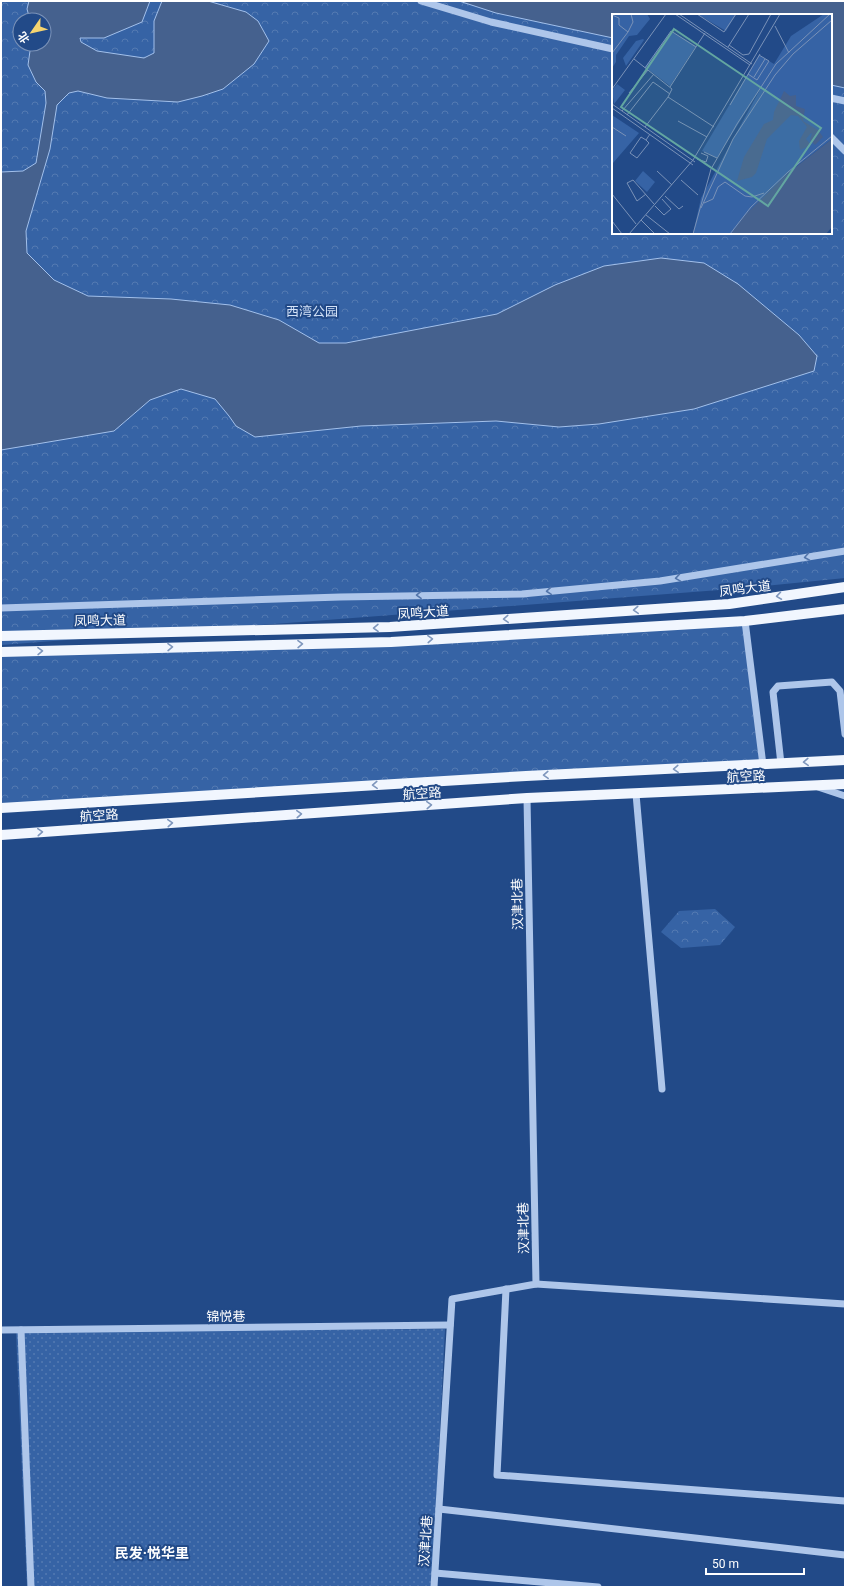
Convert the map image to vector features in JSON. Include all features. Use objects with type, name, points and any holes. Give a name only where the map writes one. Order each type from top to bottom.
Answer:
[{"type":"main road","name":"凤鸣大道","points":[[1,636],[390,627],[729,604],[845,587]]},
{"type":"main road","points":[[1,652],[392,642],[745,620],[845,609]]},
{"type":"main road","name":"航空路","points":[[1,808],[526,776],[845,760]]},
{"type":"main road","name":"航空路","points":[[1,834],[527,798],[845,784]]},
{"type":"street","points":[[421,1],[491,22],[612,49]]},
{"type":"street","points":[[832,98],[845,101]]},
{"type":"street","points":[[832,138],[845,151]]},
{"type":"street","points":[[1,608],[340,597],[522,594],[660,581],[845,551]]},
{"type":"street","points":[[745,620],[763,765]]},
{"type":"street","points":[[781,764],[774,692],[778,686],[832,682],[840,691],[845,734]]},
{"type":"street","points":[[812,786],[845,796]]},
{"type":"street","points":[[636,794],[662,1089]]},
{"type":"street","name":"汉津北巷","points":[[434,1587],[452,1298],[536,1284],[527,798]]},
{"type":"street","points":[[536,1284],[845,1304]]},
{"type":"street","points":[[506,1289],[497,1475],[845,1501]]},
{"type":"street","name":"锦悦巷","points":[[1,1330],[450,1325]]},
{"type":"street","points":[[21,1330],[31,1587]]},
{"type":"street","points":[[439,1509],[845,1555]]},
{"type":"street","points":[[435,1573],[598,1587]]},
{"type":"green space","name":"西湾公园","points":[[1,1],[459,1],[497,13],[612,38],[612,234],[832,234],[832,85],[845,88],[845,578],[745,588],[1,645]]},
{"type":"green space","points":[[745,621],[763,765],[1,808],[1,652],[391,642]]},
{"type":"green space","points":[[715,909],[735,927],[720,945],[681,948],[661,932],[679,911]]},
{"type":"green space","points":[[445,1329],[432,1587],[27,1587],[16,1332]]},
{"type":"shaded area","points":[[29,1],[150,1],[142,22],[104,38],[80,38],[81,42],[97,51],[144,58],[154,53],[154,21],[162,1],[208,1],[246,12],[258,21],[269,41],[254,64],[223,89],[202,96],[178,102],[107,98],[78,91],[69,93],[57,105],[50,149],[26,231],[27,253],[54,280],[88,296],[171,299],[230,305],[279,320],[319,343],[346,343],[497,314],[555,285],[604,266],[661,258],[704,263],[738,284],[799,335],[817,356],[814,371],[694,409],[599,424],[559,427],[496,421],[361,426],[255,437],[236,426],[215,399],[181,389],[150,400],[114,431],[1,450],[1,172],[23,171],[36,163],[46,103],[45,91],[36,82],[28,65],[30,52],[52,52],[52,12],[28,12]]},
{"type":"shaded area","points":[[459,1],[845,1],[845,88],[832,85],[832,14],[612,14],[612,38],[496,13]]},
{"type":"district","name":"民发·悦华里","points":[[152,1553]]}]
